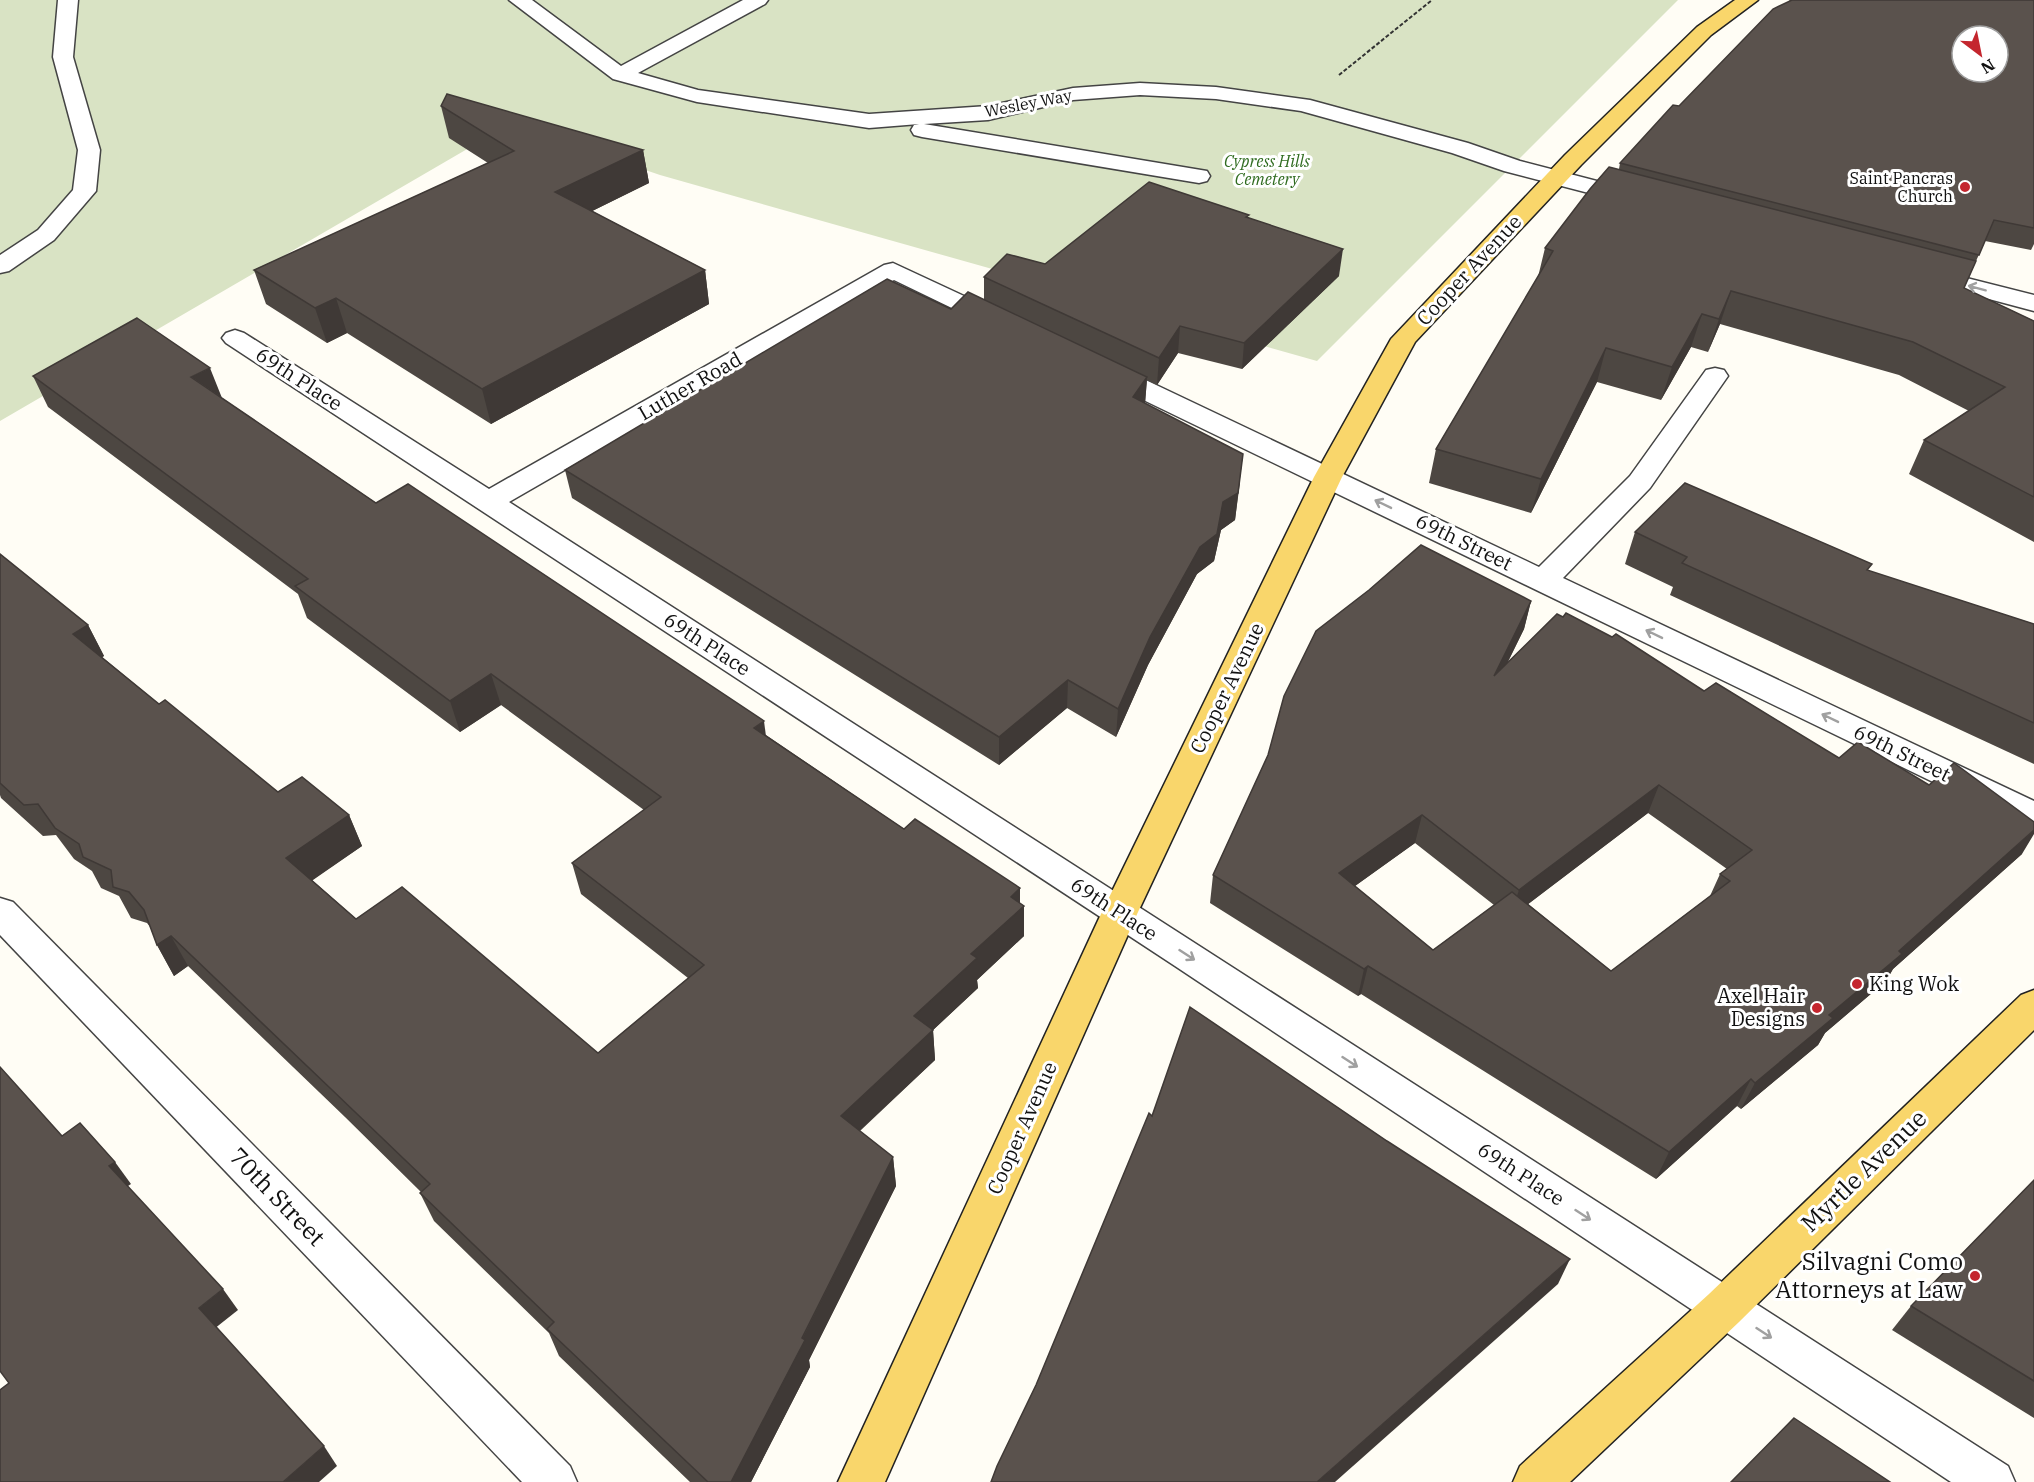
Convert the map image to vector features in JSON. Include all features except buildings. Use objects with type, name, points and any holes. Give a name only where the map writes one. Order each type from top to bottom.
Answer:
[{"type":"main road","name":"Cooper Avenue","points":[[861,1482],[1120,912],[1328,477],[1404,339],[1555,178],[1704,31],[1748,0]]},
{"type":"main road","name":"Myrtle Avenue","points":[[1536,1482],[1725,1308],[2034,1006]]},
{"type":"street","points":[[0,267],[46,235],[84,191],[89,150],[63,57],[68,0]]},
{"type":"street","name":"Wesley Way","points":[[519,0],[620,75],[697,96],[869,121],[988,113],[1073,94],[1140,89],[1216,93],[1302,105],[1460,148],[1512,166],[1654,204]]},
{"type":"street","points":[[620,75],[758,0]]},
{"type":"street","points":[[869,121],[1199,176]]},
{"type":"street","points":[[1896,267],[2034,303]]},
{"type":"street","name":"Luther Road","points":[[488,502],[893,270],[1020,331]]},
{"type":"street","name":"69th Place","points":[[235,338],[1120,912],[1992,1482]]},
{"type":"street","name":"69th Street","points":[[1083,361],[2034,816]]},
{"type":"street","points":[[1543,580],[1640,483],[1715,376]]},
{"type":"street","name":"70th Street","points":[[0,912],[554,1482]]},
{"type":"path","points":[[1302,105],[1432,0]]},
{"type":"green space","name":"Cypress Hills Cemetery","points":[[0,0],[1678,0],[1317,361],[660,175],[563,142],[505,127],[0,421]]},
{"type":"place","name":"Saint Pancras Church","points":[[1965,187]]},
{"type":"place","name":"King Wok","points":[[1857,984]]},
{"type":"place","name":"Axel Hair Designs","points":[[1817,1008]]},
{"type":"place","name":"Silvagni Como Attorneys at Law","points":[[1975,1276]]}]
